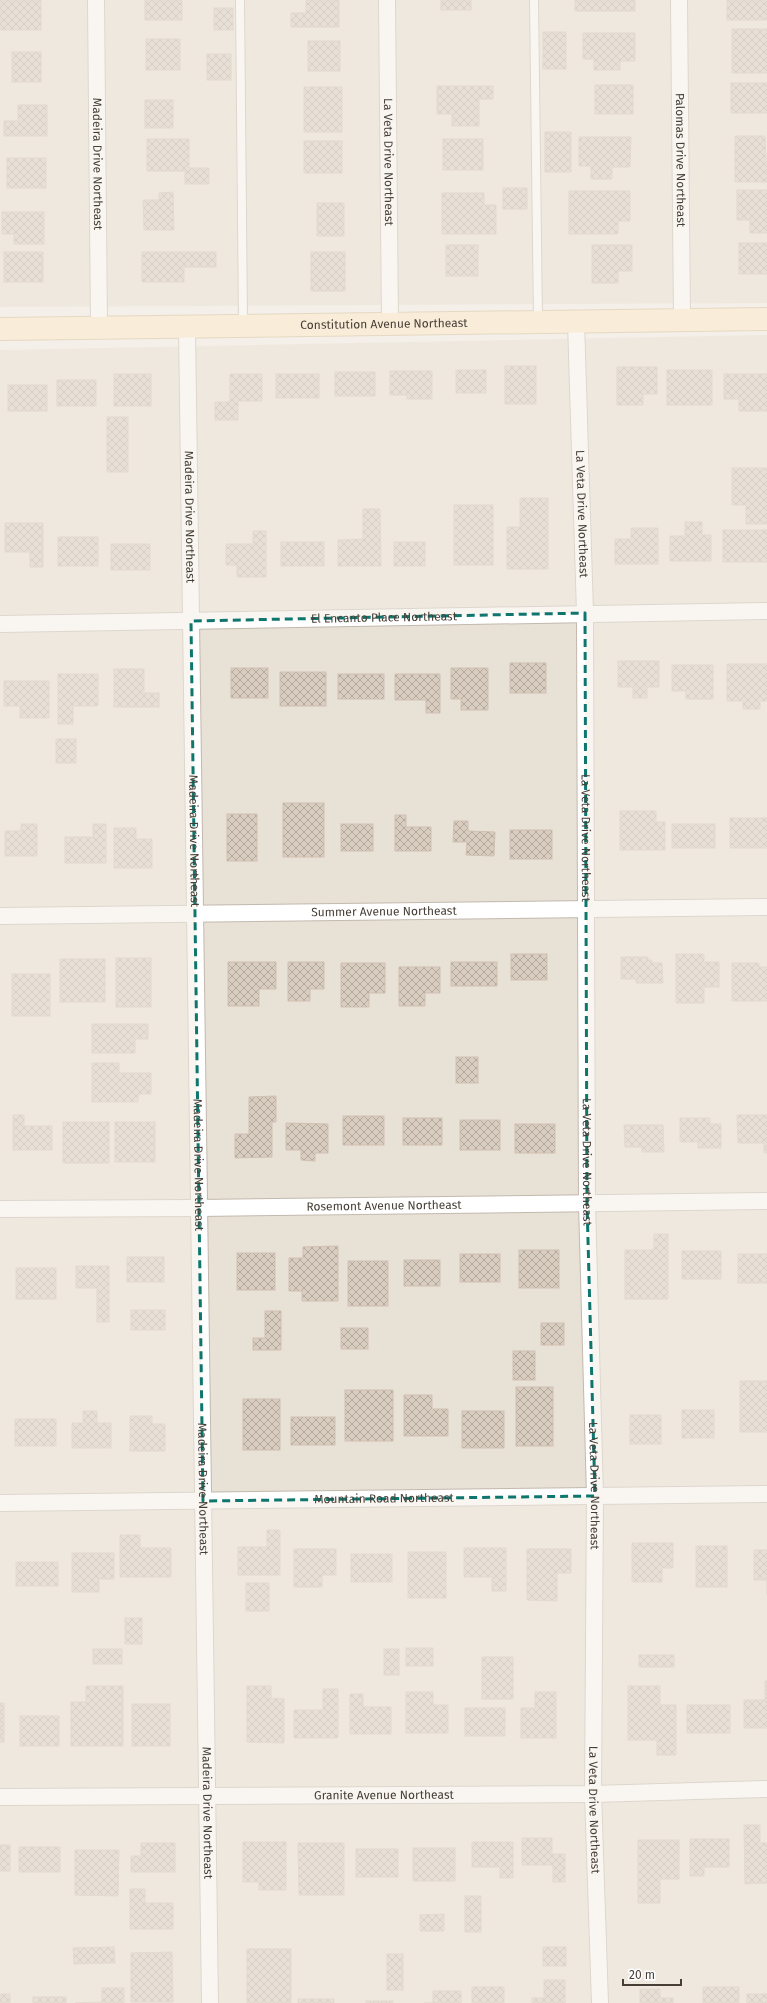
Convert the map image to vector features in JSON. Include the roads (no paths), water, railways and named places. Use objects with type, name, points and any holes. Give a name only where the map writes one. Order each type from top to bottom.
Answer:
[{"type":"street","name":"Madeira Drive Northeast","points":[[96,0],[99,328]]},
{"type":"street","name":"La Veta Drive Northeast","points":[[387,0],[390,324]]},
{"type":"street","name":"Palomas Drive Northeast","points":[[679,0],[682,320]]},
{"type":"street","name":"Constitution Avenue Northeast","points":[[0,329],[767,319]]},
{"type":"street","name":"La Veta Drive Northeast","points":[[576,322],[585,613],[587,1204],[595,1496],[593,1794],[600,2003]]},
{"type":"street","name":"Madeira Drive Northeast","points":[[187,327],[210,2003]]},
{"type":"street","name":"El Encanto Place Northeast","points":[[0,624],[767,611]]},
{"type":"street","name":"Summer Avenue Northeast","points":[[0,916],[767,907]]},
{"type":"street","name":"Rosemont Avenue Northeast","points":[[0,1209],[767,1201]]},
{"type":"street","name":"Mountain Road Northeast","points":[[0,1503],[767,1494]]},
{"type":"street","name":"Granite Avenue Northeast","points":[[0,1797],[593,1794],[767,1789]]},
{"type":"lane","points":[[240,0],[243,326]]},
{"type":"lane","points":[[534,0],[538,322]]}]
